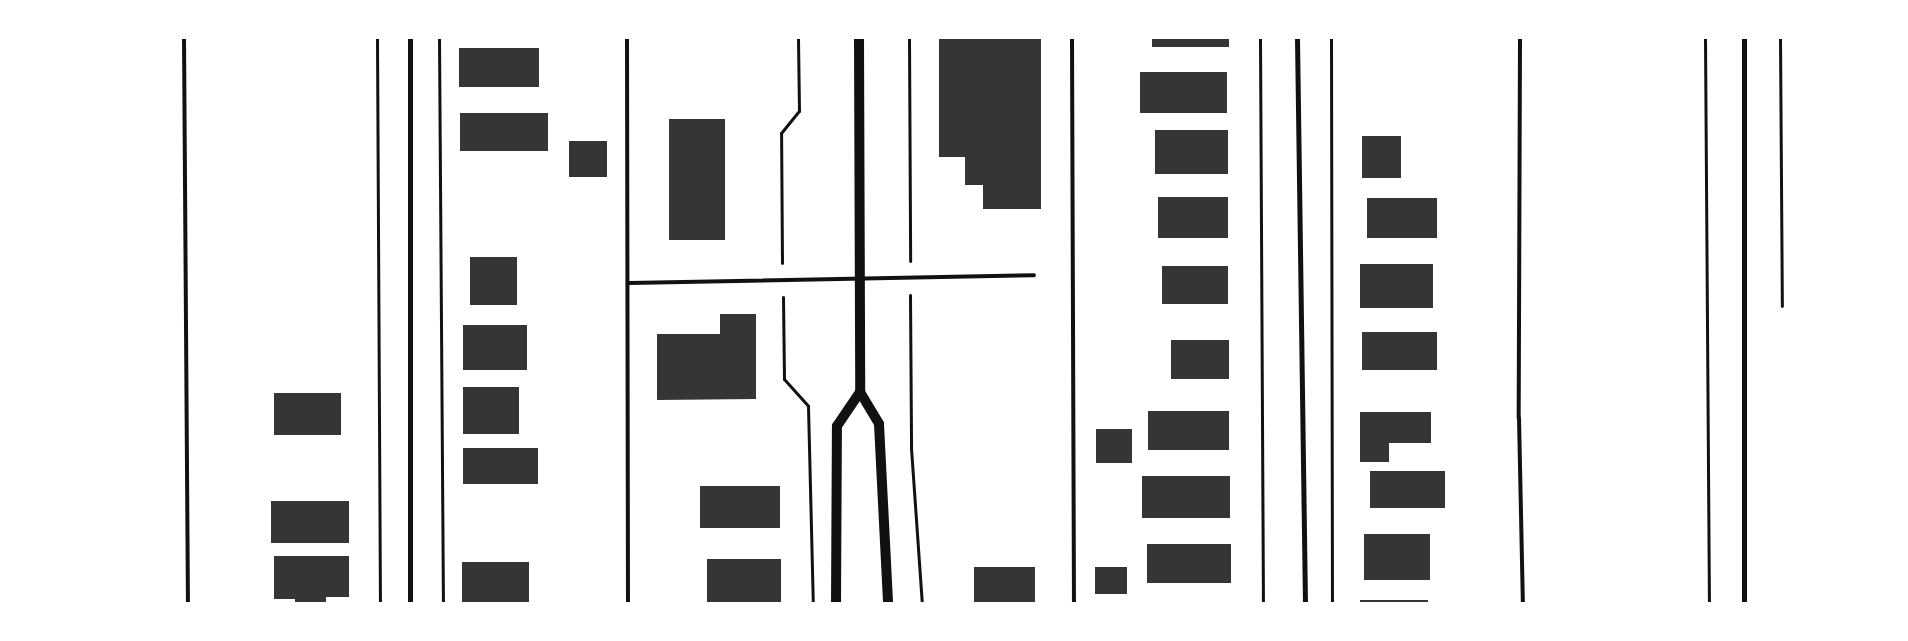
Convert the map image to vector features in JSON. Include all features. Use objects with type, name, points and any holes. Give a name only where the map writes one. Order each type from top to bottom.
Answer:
[{"type":"main road","points":[[859,38],[860,392],[879,424],[888,604]]},
{"type":"main road","points":[[836,604],[837,426],[860,392]]},
{"type":"street","points":[[410,38],[410,604]]},
{"type":"street","points":[[1297,38],[1305,604]]},
{"type":"street","points":[[1744,38],[1744,604]]},
{"type":"lane","points":[[184,38],[188,604]]},
{"type":"lane","points":[[627,38],[628,604]]},
{"type":"lane","points":[[1072,38],[1074,604]]},
{"type":"lane","points":[[1520,38],[1519,418],[1523,604]]},
{"type":"lane","points":[[628,283],[1034,275]]},
{"type":"path","points":[[377,38],[380,604]]},
{"type":"path","points":[[438,38],[443,604]]},
{"type":"path","points":[[798,38],[799,111],[781,133],[784,379],[808,406],[813,604]]},
{"type":"path","points":[[909,38],[911,448],[922,604]]},
{"type":"path","points":[[1260,38],[1263,604]]},
{"type":"path","points":[[1331,38],[1332,604]]},
{"type":"path","points":[[1705,38],[1709,604]]},
{"type":"path","points":[[1780,38],[1782,306]]},
{"type":"building","points":[[939,38],[1041,38],[1041,209],[983,209],[983,185],[965,185],[965,157],[939,157]]},
{"type":"building","points":[[1152,38],[1229,38],[1229,47],[1152,47]]},
{"type":"building","points":[[459,48],[539,48],[539,87],[459,87]]},
{"type":"building","points":[[1140,72],[1227,72],[1227,113],[1140,113]]},
{"type":"building","points":[[460,113],[548,113],[548,151],[460,151]]},
{"type":"building","points":[[669,119],[725,119],[725,240],[669,240]]},
{"type":"building","points":[[1155,130],[1228,130],[1228,174],[1155,174]]},
{"type":"building","points":[[1362,136],[1401,136],[1401,178],[1362,178]]},
{"type":"building","points":[[569,141],[607,141],[607,177],[569,177]]},
{"type":"building","points":[[1158,197],[1228,197],[1228,238],[1158,238]]},
{"type":"building","points":[[1367,198],[1437,198],[1437,238],[1367,238]]},
{"type":"building","points":[[470,257],[517,257],[517,305],[470,305]]},
{"type":"building","points":[[1360,264],[1433,264],[1433,308],[1360,308]]},
{"type":"building","points":[[1162,266],[1228,266],[1228,304],[1162,304]]},
{"type":"building","points":[[720,314],[756,314],[756,399],[657,400],[657,334],[720,334]]},
{"type":"building","points":[[463,325],[527,325],[527,370],[463,370]]},
{"type":"building","points":[[1362,332],[1437,332],[1437,370],[1362,370]]},
{"type":"building","points":[[1171,340],[1229,340],[1229,379],[1171,379]]},
{"type":"building","points":[[463,387],[519,387],[519,434],[463,434]]},
{"type":"building","points":[[274,393],[341,393],[341,435],[274,435]]},
{"type":"building","points":[[1148,411],[1229,411],[1229,450],[1148,450]]},
{"type":"building","points":[[1360,412],[1431,412],[1431,443],[1389,443],[1389,462],[1360,462]]},
{"type":"building","points":[[1096,429],[1132,429],[1132,463],[1096,463]]},
{"type":"building","points":[[463,448],[538,448],[538,484],[463,484]]},
{"type":"building","points":[[1370,471],[1445,471],[1445,508],[1370,508]]},
{"type":"building","points":[[1142,476],[1230,476],[1230,518],[1142,518]]},
{"type":"building","points":[[700,486],[780,486],[780,528],[700,528]]},
{"type":"building","points":[[271,501],[349,501],[349,543],[271,543]]},
{"type":"building","points":[[1364,534],[1430,534],[1430,580],[1364,580]]},
{"type":"building","points":[[1147,544],[1231,544],[1231,583],[1147,583]]},
{"type":"building","points":[[274,556],[349,556],[349,597],[326,597],[326,604],[295,604],[295,599],[274,599]]},
{"type":"building","points":[[707,559],[781,559],[781,603],[707,603]]},
{"type":"building","points":[[462,562],[529,562],[529,604],[462,604]]},
{"type":"building","points":[[974,567],[1035,567],[1035,604],[974,604]]},
{"type":"building","points":[[1095,567],[1127,567],[1127,594],[1095,594]]},
{"type":"building","points":[[1360,600],[1428,600],[1428,604],[1360,604]]}]
